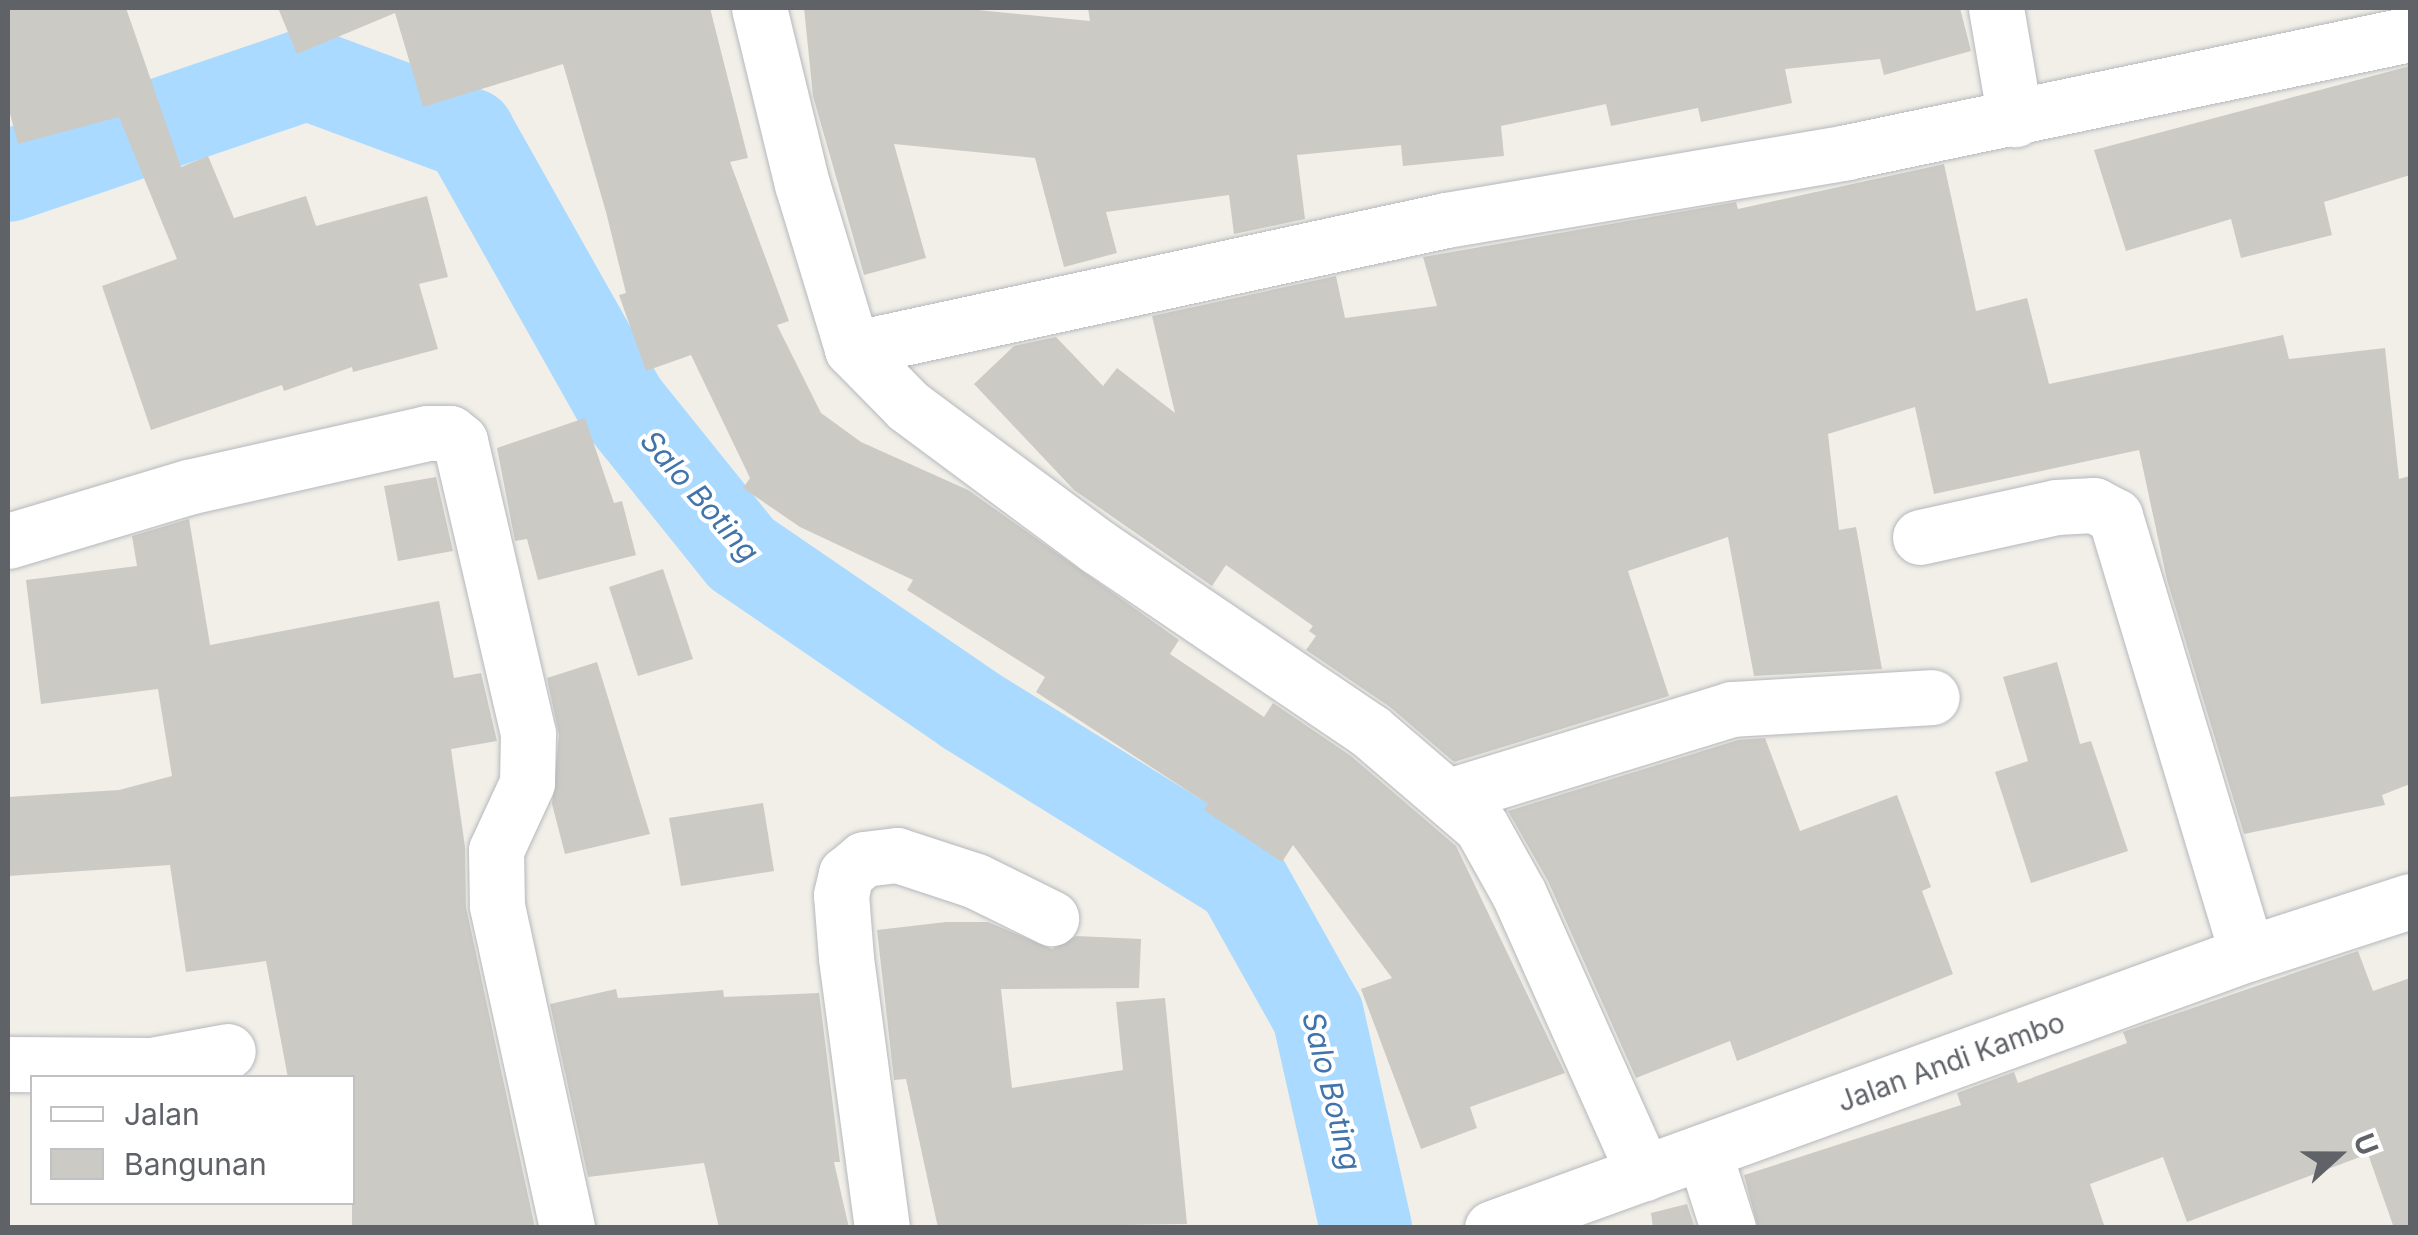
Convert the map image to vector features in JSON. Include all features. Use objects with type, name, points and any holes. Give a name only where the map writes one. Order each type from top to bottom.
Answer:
[{"type":"street","points":[[759,8],[807,203],[852,349],[908,406],[963,448],[1098,547],[1279,664],[1449,796],[1498,851],[1644,1173]]},
{"type":"street","points":[[1996,8],[2015,119]]},
{"type":"street","points":[[852,349],[1446,220],[2015,119],[2410,34]]},
{"type":"street","points":[[8,541],[188,487],[427,433],[450,434],[460,441],[528,734],[527,783],[496,850],[497,906],[567,1228]]},
{"type":"street","points":[[1920,537],[2056,507],[2094,506],[2116,516],[2247,954]]},
{"type":"street","points":[[1449,796],[1732,710],[1932,697]]},
{"type":"street","points":[[882,1228],[846,958],[840,895],[846,874],[864,860],[897,855],[976,880],[1050,918]]},
{"type":"street","name":"Jalan Andi Kambo","points":[[1492,1228],[2247,954],[2410,901]]},
{"type":"street","points":[[8,1064],[92,1069],[228,1051]]},
{"type":"street","points":[[1704,1153],[1728,1228]]},
{"type":"building","points":[[8,8],[126,8],[181,167],[208,156],[234,218],[306,196],[316,226],[427,196],[448,277],[419,284],[438,349],[353,372],[352,367],[284,391],[282,385],[151,430],[102,286],[177,259],[119,117],[18,144],[8,106]]},
{"type":"building","points":[[278,8],[710,8],[748,158],[730,162],[789,321],[777,325],[821,413],[861,442],[968,490],[1179,640],[1170,654],[1264,717],[1273,703],[1351,756],[1456,846],[1565,1073],[1470,1107],[1477,1128],[1421,1149],[1361,989],[1392,978],[1293,845],[1282,862],[1204,810],[1208,804],[1036,692],[1045,677],[907,590],[913,580],[800,527],[743,488],[750,478],[691,355],[646,371],[619,295],[626,293],[563,64],[423,107],[395,13],[297,54]]},
{"type":"building","points":[[804,8],[958,8],[1090,21],[1088,8],[1960,8],[1971,51],[1884,75],[1880,59],[1785,69],[1792,103],[1701,122],[1698,108],[1611,126],[1606,104],[1501,126],[1504,156],[1403,166],[1401,145],[1297,155],[1305,219],[1234,234],[1229,195],[1106,212],[1117,253],[1064,267],[1035,158],[894,144],[926,258],[864,275],[813,96]]},
{"type":"building","points":[[2410,66],[2410,175],[2324,202],[2332,235],[2241,258],[2231,219],[2126,251],[2094,150]]},
{"type":"building","points":[[1944,164],[1976,311],[2027,298],[2049,384],[2283,335],[2289,359],[2385,348],[2399,479],[2410,476],[2410,784],[2382,795],[2385,805],[2244,834],[2167,580],[2139,450],[1934,494],[1915,407],[1828,434],[1839,530],[1856,527],[1882,669],[1754,676],[1728,537],[1628,571],[1669,696],[1454,762],[1390,707],[1306,650],[1316,636],[1309,631],[1313,626],[1226,565],[1212,586],[1074,490],[974,384],[1014,346],[1056,337],[1103,386],[1117,368],[1175,413],[1152,316],[1336,276],[1345,318],[1437,306],[1423,257],[1736,202],[1738,209]]},
{"type":"building","points":[[585,418],[614,503],[622,501],[636,555],[538,580],[527,539],[515,541],[497,448]]},
{"type":"building","points":[[436,477],[453,551],[398,561],[384,486]]},
{"type":"building","points":[[189,519],[210,645],[439,601],[454,678],[481,673],[497,741],[451,749],[465,847],[466,907],[535,1228],[352,1228],[355,1075],[287,1075],[266,961],[186,972],[170,865],[8,876],[8,797],[119,790],[172,776],[158,689],[41,704],[26,580],[137,566],[132,536]]},
{"type":"building","points":[[663,569],[693,659],[638,676],[609,587]]},
{"type":"building","points":[[597,662],[650,834],[565,854],[552,804],[559,735],[547,678]]},
{"type":"building","points":[[2057,662],[2080,744],[2091,741],[2128,851],[2031,883],[1995,772],[2028,761],[2003,677]]},
{"type":"building","points":[[1765,738],[1800,831],[1897,795],[1931,887],[1922,891],[1953,974],[1737,1061],[1730,1041],[1636,1078],[1548,881],[1508,811],[1738,740]]},
{"type":"building","points":[[763,803],[774,871],[681,886],[669,818]]},
{"type":"building","points":[[946,922],[988,922],[1052,949],[1076,936],[1141,939],[1139,988],[1001,989],[1012,1088],[1123,1070],[1116,1002],[1165,998],[1187,1224],[938,1228],[906,1079],[894,1080],[877,930]]},
{"type":"building","points":[[2358,951],[2373,991],[2410,978],[2410,1228],[2394,1228],[2368,1154],[2187,1222],[2163,1157],[2090,1184],[2105,1228],[1758,1228],[1744,1175],[1961,1105],[1957,1093],[2014,1072],[2018,1083],[2127,1043],[2123,1032]]},
{"type":"building","points":[[616,989],[618,998],[723,990],[724,997],[819,993],[840,1162],[834,1162],[849,1228],[719,1228],[704,1163],[588,1177],[550,1004]]},
{"type":"building","points":[[1687,1204],[1695,1228],[1653,1228],[1651,1213]]},
{"type":"waterway","name":"Salo Boting","points":[[8,176],[307,74],[469,134],[622,405],[742,554],[968,709],[1241,878],[1318,1015],[1366,1228]]}]
